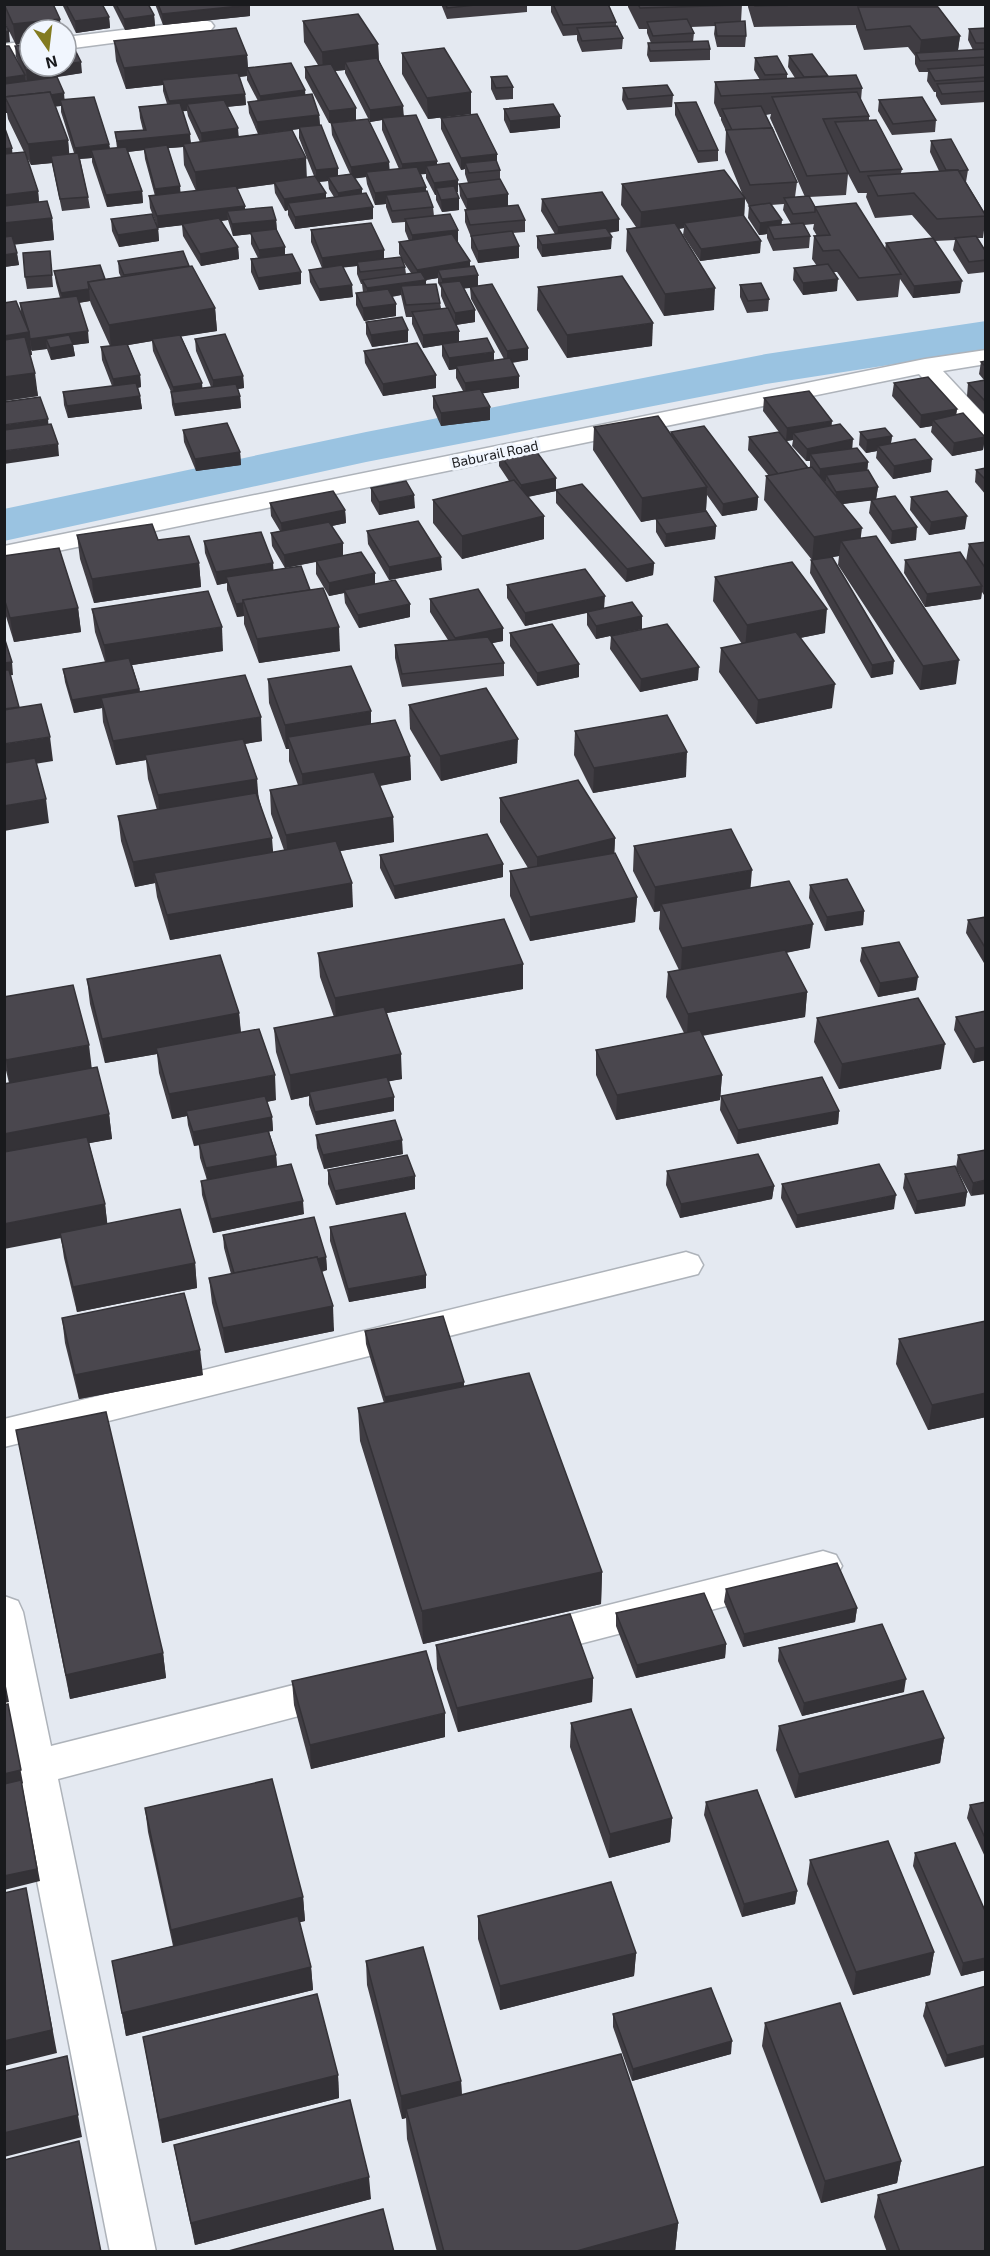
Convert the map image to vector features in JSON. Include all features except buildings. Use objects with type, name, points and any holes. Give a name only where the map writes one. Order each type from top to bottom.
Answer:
[{"type":"street","points":[[78,42],[204,26]]},
{"type":"street","name":"Baburail Road","points":[[4,554],[925,366],[986,357]]},
{"type":"street","points":[[925,366],[986,432]]},
{"type":"street","points":[[4,1433],[686,1264]]},
{"type":"street","points":[[499,1649],[823,1566]]},
{"type":"street","points":[[4,1612],[133,2252]]},
{"type":"street","points":[[37,1767],[372,1682]]},
{"type":"waterway","points":[[4,525],[366,447],[766,369],[986,335]]}]
